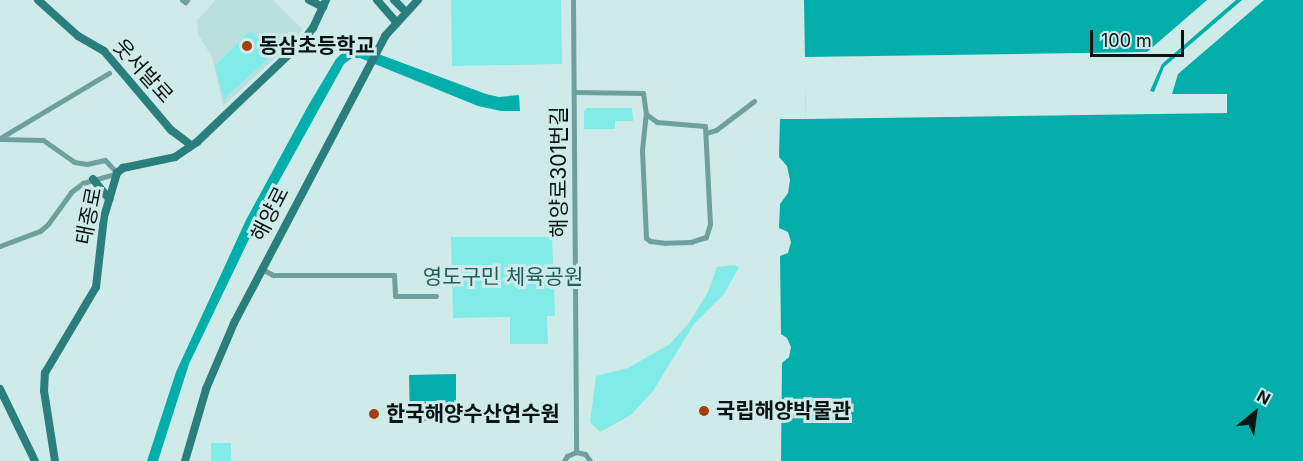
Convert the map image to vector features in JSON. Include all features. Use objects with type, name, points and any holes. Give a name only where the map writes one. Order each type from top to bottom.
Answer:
[{"type":"main road","name":"웃서발로","points":[[38,0],[78,36],[104,51],[171,130],[192,146]]},
{"type":"main road","points":[[309,0],[325,3]]},
{"type":"main road","points":[[377,0],[396,22]]},
{"type":"main road","points":[[394,0],[406,12]]},
{"type":"main road","name":"해양로","points":[[185,461],[206,390],[234,324],[385,36],[418,0]]},
{"type":"main road","name":"태종로","points":[[55,461],[44,391],[45,373],[96,287],[109,199],[117,173],[123,168],[176,157],[192,146],[302,42],[325,3]]},
{"type":"main road","points":[[93,179],[109,199]]},
{"type":"main road","points":[[0,389],[35,461]]},
{"type":"street","points":[[182,0],[185,2],[187,0]]},
{"type":"street","name":"해양로301번길","points":[[573,0],[576,452]]},
{"type":"street","points":[[0,138],[109,74]]},
{"type":"street","points":[[575,92],[643,93],[646,114],[642,130],[644,234],[651,242],[666,243],[691,242],[706,237],[709,232],[705,126],[657,122],[646,114]]},
{"type":"street","points":[[706,133],[716,130],[754,101]]},
{"type":"street","points":[[642,130],[657,122]]},
{"type":"street","points":[[0,138],[43,140],[74,162],[87,164],[105,160],[117,173],[93,179],[75,188],[40,231],[0,246]]},
{"type":"street","points":[[262,269],[273,275],[394,275],[395,296],[436,296]]},
{"type":"street","points":[[564,461],[567,456],[576,452],[585,454],[590,461]]},
{"type":"shaded area","name":"동삼초등학교","points":[[216,0],[273,0],[302,29],[299,36],[223,106],[212,57],[198,34],[197,20]]},
{"type":"shaded area","points":[[804,0],[1303,0],[1303,461],[781,461],[782,363],[789,357],[791,347],[787,338],[781,334],[780,256],[788,253],[791,242],[788,232],[779,228],[780,204],[788,193],[790,180],[787,166],[779,157],[780,119],[806,119]]},
{"type":"shaded area","points":[[346,49],[365,49],[486,94],[499,97],[519,95],[520,111],[501,111],[478,106],[360,58],[352,58],[344,64],[263,210],[189,364],[158,461],[147,461],[176,372],[246,220],[308,106],[336,59]]},
{"type":"shaded area","points":[[456,374],[456,421],[410,421],[409,375]]},
{"type":"green space","points":[[451,0],[561,0],[562,64],[452,66]]},
{"type":"green space","points":[[250,31],[274,53],[224,99],[215,66]]},
{"type":"green space","points":[[587,108],[632,108],[633,121],[615,121],[615,129],[584,129],[584,111]]},
{"type":"green space","name":"영도구민 체육공원","points":[[451,237],[552,237],[555,316],[547,316],[548,344],[510,344],[510,317],[453,318]]},
{"type":"green space","points":[[734,265],[739,267],[724,294],[694,324],[653,391],[631,415],[600,432],[590,422],[596,376],[628,368],[670,344],[689,323],[708,292],[717,267]]},
{"type":"green space","points":[[211,443],[231,443],[231,461],[211,461]]},
{"type":"pier","points":[[1207,0],[1236,0],[1162,64],[1150,91],[1154,92],[1164,67],[1242,0],[1264,0],[1178,74],[1172,94],[1227,94],[1227,113],[806,119],[804,57],[1147,52]]},
{"type":"place","name":"동삼초등학교","points":[[247,46]]},
{"type":"place","name":"국립해양박물관","points":[[704,411]]},
{"type":"place","name":"한국해양수산연수원","points":[[374,414]]}]
